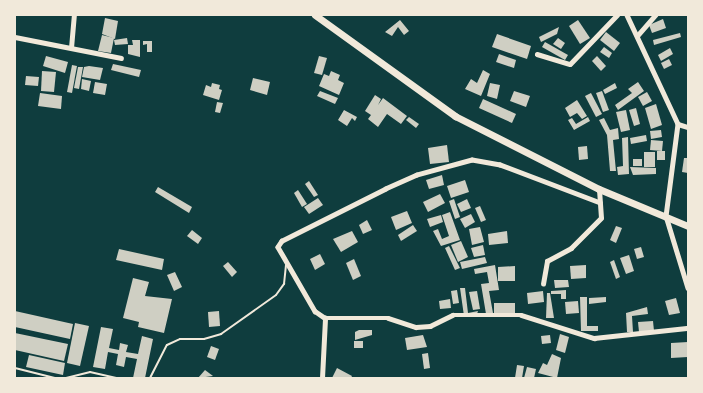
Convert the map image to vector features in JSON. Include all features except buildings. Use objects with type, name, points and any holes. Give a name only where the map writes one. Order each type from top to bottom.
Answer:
[{"type":"highway","points":[[315,15],[455,116],[599,189],[688,226]]},
{"type":"street","points":[[71,48],[74,15]]},
{"type":"street","points":[[537,54],[570,64],[618,15]]},
{"type":"street","points":[[627,15],[678,124],[666,216],[688,288]]},
{"type":"street","points":[[637,36],[655,15]]},
{"type":"street","points":[[15,38],[121,58]]},
{"type":"street","points":[[678,124],[688,127]]},
{"type":"street","points":[[600,203],[500,165],[472,160],[418,175],[343,208],[282,241],[278,247],[286,265],[315,311],[326,318],[388,318],[416,327],[430,326],[453,315],[521,315],[594,338],[688,328]]},
{"type":"street","points":[[543,284],[544,264],[571,248],[601,218],[599,189]]},
{"type":"street","points":[[322,378],[326,318]]},
{"type":"lane","points":[[150,378],[168,345],[180,339],[204,339],[221,334],[276,295],[284,284],[286,265]]},
{"type":"lane","points":[[15,368],[55,378]]},
{"type":"lane","points":[[66,378],[90,372],[116,378]]}]
